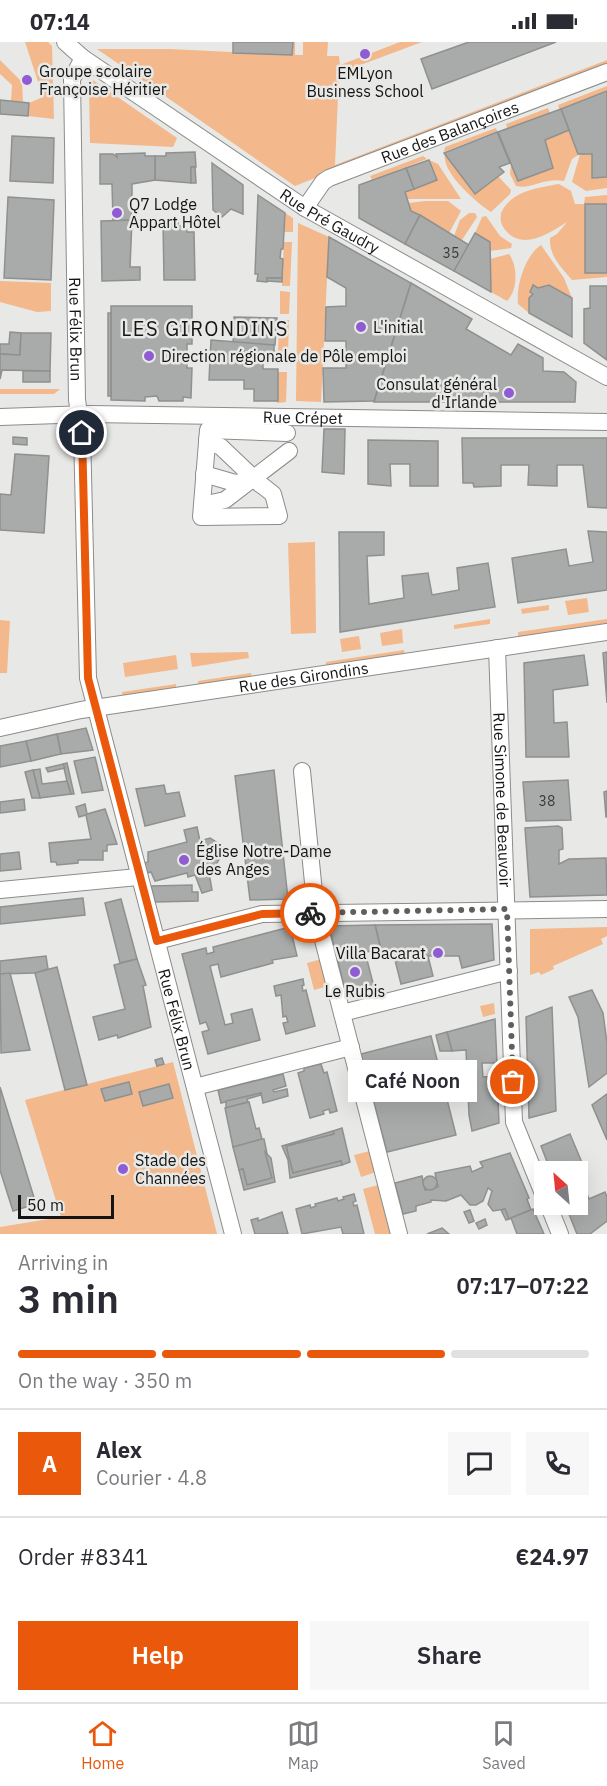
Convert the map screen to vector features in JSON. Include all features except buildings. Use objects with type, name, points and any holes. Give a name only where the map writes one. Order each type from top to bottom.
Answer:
[{"type":"street","name":"Rue Pré Gaudry","points":[[65,42],[83,58],[305,208],[607,377]]},
{"type":"street","name":"Rue Félix Brun","points":[[83,58],[72,79],[88,678],[232,1234]]},
{"type":"street","name":"Rue des Balançoires","points":[[305,208],[322,182],[329,178],[607,72]]},
{"type":"street","name":"Rue Crépet","points":[[0,417],[79,408],[607,422]]},
{"type":"street","points":[[207,440],[221,447],[262,486],[279,516],[201,517],[207,440],[208,430],[287,433]]},
{"type":"street","points":[[202,505],[225,500],[262,486],[289,451]]},
{"type":"street","points":[[204,474],[235,483],[262,486]]},
{"type":"street","name":"Rue des Girondins","points":[[0,728],[96,708],[607,632]]},
{"type":"street","name":"Rue Simone de Beauvoir","points":[[497,648],[514,1122],[534,1171]]},
{"type":"street","points":[[302,771],[316,913],[399,1234]]},
{"type":"street","points":[[0,891],[138,877]]},
{"type":"street","points":[[157,941],[262,914],[607,909]]},
{"type":"street","points":[[342,1013],[509,971]]},
{"type":"street","points":[[195,1087],[351,1047]]},
{"type":"street","points":[[552,1215],[560,1234]]},
{"type":"shaded area","points":[[25,42],[48,42],[52,46],[54,119],[28,116],[29,103],[43,97]]},
{"type":"shaded area","points":[[293,42],[295,42],[295,55],[303,55],[303,42],[328,42],[327,56],[339,56],[340,65],[400,42],[422,42],[339,73],[335,165],[607,60],[607,63],[295,186],[97,49],[170,49],[291,55]]},
{"type":"shaded area","points":[[0,60],[22,82],[23,102],[11,101],[12,85],[0,74]]},
{"type":"shaded area","points":[[93,80],[177,138],[173,147],[90,143],[89,86]]},
{"type":"shaded area","points":[[607,86],[607,91],[559,109],[558,105]]},
{"type":"shaded area","points":[[548,108],[550,113],[507,128],[506,124]]},
{"type":"shaded area","points":[[496,128],[497,131],[444,152],[445,147]]},
{"type":"shaded area","points":[[569,130],[578,154],[580,154],[572,159],[564,181],[516,186],[510,174],[511,164],[518,181],[553,168],[545,140]]},
{"type":"shaded area","points":[[445,154],[475,194],[498,176],[511,190],[510,194],[491,212],[477,202],[454,178],[445,161]]},
{"type":"shaded area","points":[[580,154],[592,154],[592,178],[607,177],[607,188],[586,191],[572,182]]},
{"type":"shaded area","points":[[423,156],[427,159],[372,180],[370,176]]},
{"type":"shaded area","points":[[429,160],[438,164],[461,199],[407,199],[405,192],[437,180]]},
{"type":"shaded area","points":[[559,184],[571,191],[575,204],[584,204],[585,197],[607,195],[607,204],[585,205],[585,273],[607,273],[607,277],[572,280],[560,266],[551,250],[550,238],[557,234],[567,222],[545,235],[528,240],[513,237],[503,227],[501,213],[511,200],[526,192]]},
{"type":"shaded area","points":[[448,201],[461,211],[449,233],[411,211],[408,203]]},
{"type":"shaded area","points":[[285,213],[293,218],[293,232],[284,232]]},
{"type":"shaded area","points":[[469,213],[475,213],[477,217],[462,240],[454,236],[460,220]]},
{"type":"shaded area","points":[[486,216],[500,236],[512,244],[511,248],[490,251],[490,242],[475,233],[482,217]]},
{"type":"shaded area","points":[[298,223],[329,237],[321,402],[296,401]]},
{"type":"shaded area","points":[[284,242],[292,242],[290,286],[282,286]]},
{"type":"shaded area","points":[[541,245],[564,278],[572,298],[549,285],[538,288],[534,286],[530,292],[533,294],[529,313],[518,304],[518,288],[526,263]]},
{"type":"shaded area","points":[[509,254],[516,278],[513,291],[507,301],[491,292],[490,259]]},
{"type":"shaded area","points":[[0,281],[51,283],[51,311],[37,312],[0,302]]},
{"type":"shaded area","points":[[280,291],[290,292],[289,314],[280,314]]},
{"type":"shaded area","points":[[279,320],[289,320],[288,354],[278,354]]},
{"type":"shaded area","points":[[278,372],[287,372],[286,402],[277,403]]},
{"type":"shaded area","points":[[0,389],[60,389],[54,394],[0,394]]},
{"type":"shaded area","points":[[315,542],[316,633],[291,634],[288,543]]},
{"type":"shaded area","points":[[587,598],[589,612],[568,615],[565,601]]},
{"type":"shaded area","points":[[549,605],[549,610],[522,614],[521,609]]},
{"type":"shaded area","points":[[490,619],[490,624],[454,629],[454,625]]},
{"type":"shaded area","points":[[607,619],[607,623],[518,637],[518,632]]},
{"type":"shaded area","points":[[0,620],[10,621],[7,673],[0,673]]},
{"type":"shaded area","points":[[402,629],[403,643],[382,646],[380,633]]},
{"type":"shaded area","points":[[359,636],[361,649],[342,652],[340,639]]},
{"type":"shaded area","points":[[404,650],[405,656],[326,668],[326,662]]},
{"type":"shaded area","points":[[248,652],[249,658],[192,667],[190,653]]},
{"type":"shaded area","points":[[176,655],[178,669],[125,677],[123,663]]},
{"type":"shaded area","points":[[251,673],[252,679],[198,687],[198,681]]},
{"type":"shaded area","points":[[176,684],[176,689],[123,697],[122,692]]},
{"type":"shaded area","points":[[607,927],[607,936],[601,939],[603,944],[553,966],[554,969],[541,975],[539,972],[530,975],[530,929]]},
{"type":"shaded area","points":[[322,959],[328,986],[314,990],[307,963]]},
{"type":"shaded area","points":[[494,1003],[495,1014],[483,1017],[480,1006]]},
{"type":"shaded area","name":"Stade des Channées","points":[[173,1062],[217,1234],[0,1234],[0,1227],[61,1217],[25,1100]]},
{"type":"shaded area","points":[[370,1151],[376,1172],[361,1177],[354,1155]]},
{"type":"shaded area","points":[[378,1185],[392,1234],[375,1234],[363,1189]]},
{"type":"way so far","points":[[310,913],[507,909],[513,1082]]},
{"type":"place","name":"EMLyon Business School","points":[[365,54]]},
{"type":"place","name":"Groupe scolaire Françoise Héritier","points":[[27,80]]},
{"type":"place","name":"Q7 Lodge Appart Hôtel","points":[[117,213]]},
{"type":"place","name":"L'initial","points":[[361,327]]},
{"type":"place","name":"Direction régionale de Pôle emploi","points":[[149,356]]},
{"type":"place","name":"Consulat général d'Irlande","points":[[509,393]]},
{"type":"place","name":"Église Notre-Dame des Anges","points":[[184,860]]},
{"type":"place","name":"Villa Bacarat","points":[[438,953]]},
{"type":"place","name":"Le Rubis","points":[[355,972]]},
{"type":"place","name":"Café Noon","points":[[513,1082]]},
{"type":"place","name":"Stade des Channées","points":[[123,1169]]},
{"type":"district","name":"LES GIRONDINS","points":[[205,328]]},
{"type":"route","points":[[82,433],[88,678],[133,859],[157,941],[262,914],[310,913]]}]
